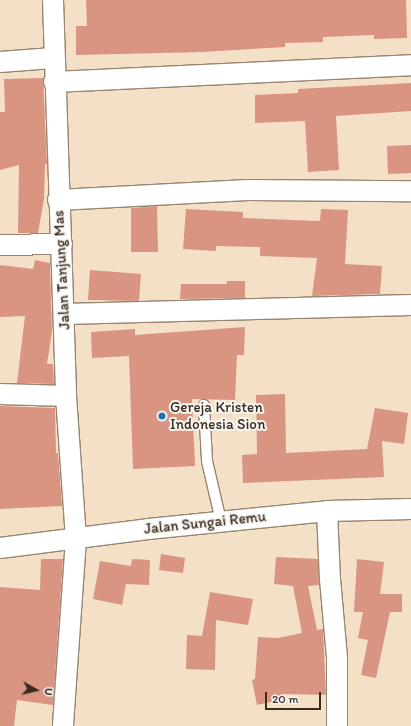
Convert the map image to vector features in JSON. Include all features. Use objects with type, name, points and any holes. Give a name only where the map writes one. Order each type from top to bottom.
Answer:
[{"type":"street","name":"Jalan Tanjung Mas","points":[[53,0],[53,58],[58,200],[62,244],[65,314],[66,396],[76,539],[63,726]]},
{"type":"street","points":[[0,62],[53,58]]},
{"type":"street","points":[[54,82],[411,65]]},
{"type":"street","points":[[58,200],[248,190],[411,191]]},
{"type":"street","points":[[0,245],[62,244]]},
{"type":"street","points":[[65,314],[411,304]]},
{"type":"street","points":[[0,394],[66,396]]},
{"type":"street","name":"Jalan Sungai Remu","points":[[0,548],[221,521],[327,511],[411,509]]},
{"type":"street","points":[[327,511],[337,657],[337,726]]},
{"type":"lane","points":[[204,405],[207,461],[221,521]]},
{"type":"building","points":[[86,0],[406,0],[407,38],[374,39],[374,35],[323,37],[323,42],[285,43],[285,47],[202,52],[76,55],[76,26],[87,26]]},
{"type":"building","points":[[43,78],[47,164],[45,164],[44,199],[38,233],[18,233],[19,165],[0,170],[0,112],[5,112],[4,79]]},
{"type":"building","points":[[411,83],[411,111],[336,116],[339,170],[308,172],[305,121],[255,123],[255,95],[298,93],[298,89]]},
{"type":"building","points":[[411,145],[411,173],[388,174],[387,146]]},
{"type":"building","points":[[157,206],[158,252],[131,252],[131,208]]},
{"type":"building","points":[[186,209],[243,212],[243,218],[320,221],[321,209],[348,210],[345,264],[382,266],[380,294],[312,296],[317,258],[260,256],[260,247],[216,246],[216,251],[183,249]]},
{"type":"building","points":[[35,260],[50,263],[52,331],[47,364],[53,364],[54,384],[17,383],[25,316],[0,317],[0,265],[33,269]]},
{"type":"building","points":[[90,270],[141,274],[139,301],[88,300]]},
{"type":"building","points":[[227,281],[245,281],[245,298],[180,299],[181,284],[227,284]]},
{"type":"building","points":[[245,327],[244,355],[237,355],[235,400],[192,399],[195,466],[133,469],[129,356],[92,358],[91,332],[135,329],[135,335]]},
{"type":"building","points":[[285,394],[286,453],[367,449],[375,408],[408,413],[404,444],[382,441],[384,477],[243,483],[242,455],[257,454],[256,395]]},
{"type":"building","points":[[0,406],[55,408],[56,453],[58,453],[62,506],[0,509]]},
{"type":"building","points":[[161,554],[185,558],[183,573],[159,570]]},
{"type":"building","points":[[276,557],[318,559],[319,585],[308,586],[317,630],[323,629],[326,695],[283,694],[284,699],[257,705],[252,680],[255,679],[258,637],[278,638],[302,633],[293,586],[274,584]]},
{"type":"building","points":[[41,559],[63,559],[53,705],[17,700],[14,726],[0,726],[0,587],[40,590]]},
{"type":"building","points":[[132,559],[150,560],[149,585],[126,584],[122,605],[93,599],[100,561],[131,566]]},
{"type":"building","points":[[357,559],[384,562],[380,594],[402,594],[402,612],[390,612],[376,678],[361,675],[368,640],[358,638],[363,612],[354,612]]},
{"type":"building","points":[[210,592],[253,599],[248,625],[216,620],[215,670],[186,669],[187,635],[202,636]]},
{"type":"place","name":"Gereja Kristen Indonesia Sion","points":[[162,416]]}]
